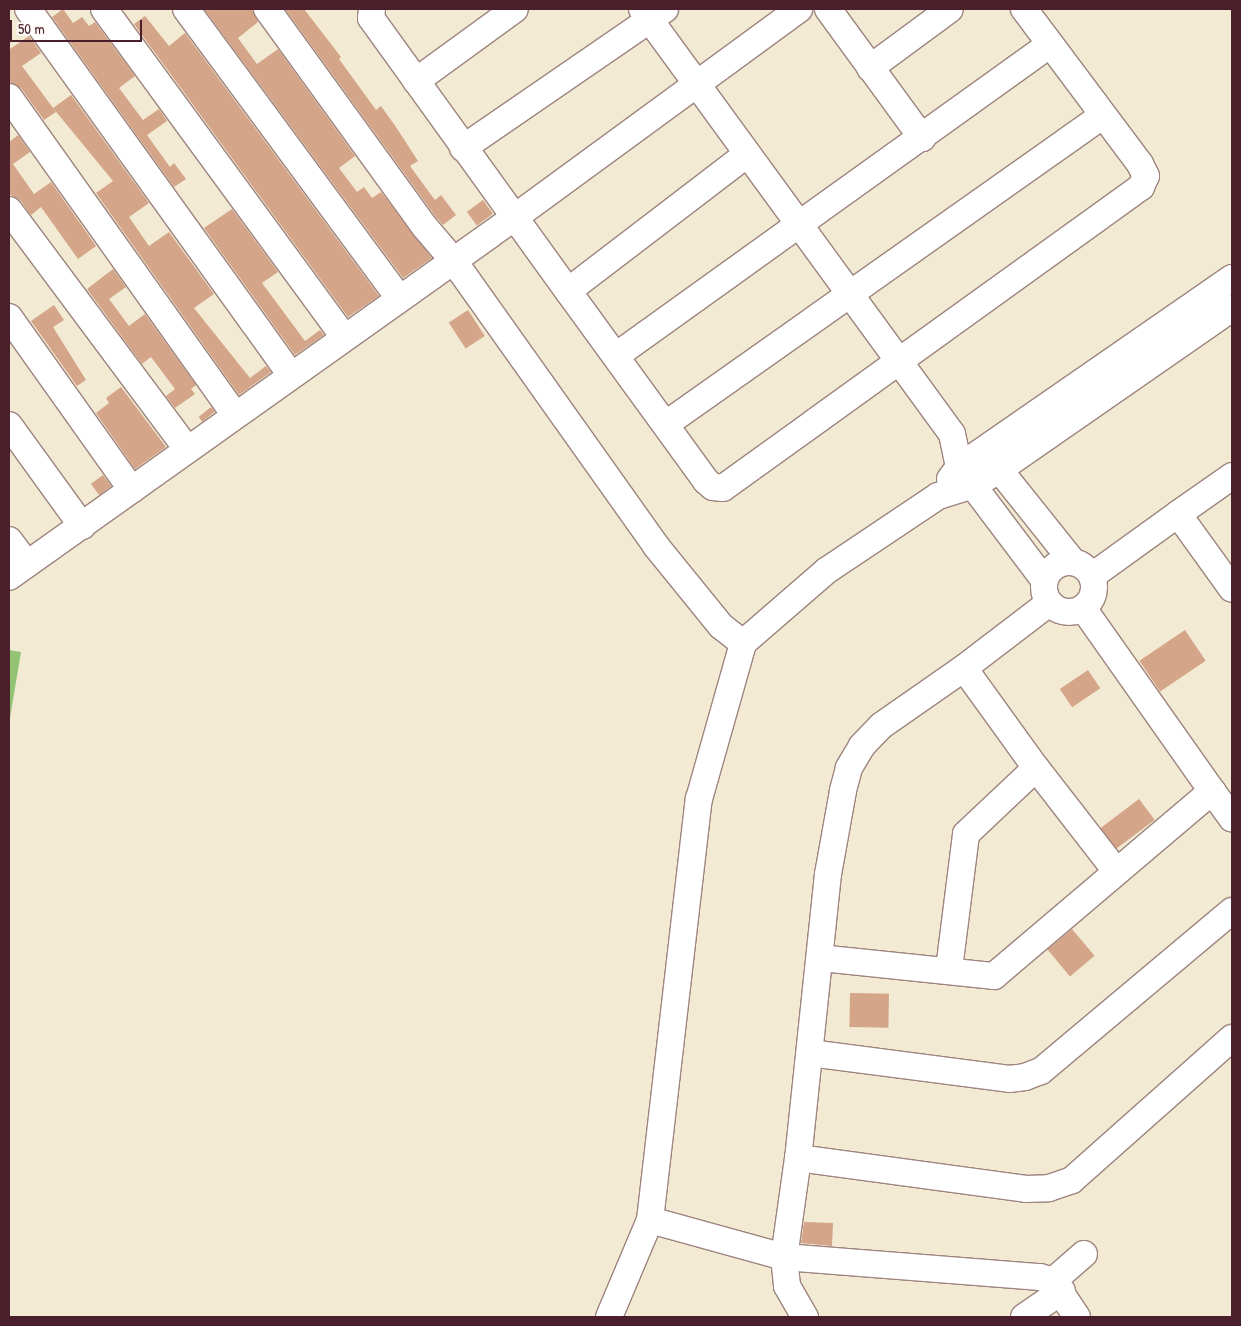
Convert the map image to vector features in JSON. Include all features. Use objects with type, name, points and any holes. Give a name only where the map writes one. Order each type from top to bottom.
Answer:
[{"type":"street","points":[[9,16],[19,9]]},
{"type":"street","points":[[28,9],[291,375]]},
{"type":"street","points":[[104,9],[344,337]]},
{"type":"street","points":[[186,9],[399,298]]},
{"type":"street","points":[[267,9],[419,220],[453,260],[680,578],[721,626],[742,643]]},
{"type":"street","points":[[372,9],[371,18],[463,148],[617,355],[706,481],[713,487],[723,488],[901,362],[1141,187],[1146,176],[1140,164],[1049,46],[1024,9]]},
{"type":"street","points":[[416,81],[515,9]]},
{"type":"street","points":[[9,540],[18,571],[344,337],[516,217],[799,9]]},
{"type":"street","points":[[828,9],[922,138]]},
{"type":"street","points":[[870,68],[950,9]]},
{"type":"street","points":[[463,148],[652,12],[697,84],[797,223],[850,291],[952,434],[967,476],[1059,611],[1071,612],[1083,608],[1093,594],[1082,569],[992,460],[952,434]]},
{"type":"street","points":[[617,355],[797,223],[922,138],[1049,46]]},
{"type":"street","points":[[9,97],[236,415]]},
{"type":"street","points":[[666,424],[850,291],[1102,116]]},
{"type":"street","points":[[568,291],[747,154]]},
{"type":"street","points":[[9,210],[187,449]]},
{"type":"street","points":[[992,460],[1232,278]]},
{"type":"street","points":[[609,1317],[650,1220],[698,799],[742,643],[826,571],[967,476],[1232,308]]},
{"type":"street","points":[[9,318],[132,490]]},
{"type":"street","points":[[9,425],[82,526]]},
{"type":"street","points":[[805,1317],[787,1286],[784,1257],[798,1158],[828,874],[849,768],[862,746],[882,726],[964,668],[1047,592],[1050,570],[1061,563],[1082,569],[1178,514],[1232,476]]},
{"type":"street","points":[[1178,514],[1232,589]]},
{"type":"street","points":[[1083,608],[1232,819]]},
{"type":"street","points":[[964,668],[1036,768],[1116,872]]},
{"type":"street","points":[[949,969],[966,834],[1036,768]]},
{"type":"street","points":[[820,958],[949,969],[983,977],[1002,972],[1212,791]]},
{"type":"street","points":[[810,1053],[1009,1079],[1025,1077],[1042,1071],[1232,911]]},
{"type":"street","points":[[798,1158],[1026,1189],[1049,1188],[1072,1180],[1232,1038]]},
{"type":"street","points":[[650,1220],[784,1257],[1040,1277],[1058,1286],[1077,1317]]},
{"type":"street","points":[[1024,1317],[1058,1286],[1084,1254]]},
{"type":"green space","points":[[9,650],[21,652],[9,724]]},
{"type":"building","points":[[63,9],[73,23],[82,17],[89,26],[95,22],[135,76],[119,88],[143,120],[159,109],[167,121],[147,135],[170,167],[174,163],[186,179],[174,187],[52,17]]},
{"type":"building","points":[[204,9],[252,9],[258,22],[238,38],[257,64],[278,49],[355,156],[339,168],[357,192],[364,187],[372,198],[381,192],[432,258],[403,278]]},
{"type":"building","points":[[285,9],[304,9],[341,57],[339,59],[376,110],[381,106],[396,127],[418,161],[410,166],[426,188],[435,200],[441,195],[456,215],[443,225],[436,217]]},
{"type":"building","points":[[145,16],[169,46],[185,33],[379,296],[348,317],[134,24]]},
{"type":"building","points":[[29,36],[41,53],[22,66],[56,112],[44,120],[21,88],[9,82],[9,47],[10,49]]},
{"type":"building","points":[[71,95],[149,203],[129,217],[149,246],[169,232],[214,294],[194,308],[250,378],[266,366],[271,372],[239,395],[96,193],[113,181],[53,108]]},
{"type":"building","points":[[18,135],[30,152],[13,164],[34,194],[51,182],[96,246],[78,259],[41,207],[31,215],[21,201],[9,194],[9,142]]},
{"type":"building","points":[[483,200],[493,214],[477,226],[467,212]]},
{"type":"building","points":[[232,209],[278,272],[262,283],[305,341],[320,330],[324,335],[295,355],[204,228]]},
{"type":"building","points":[[113,269],[126,287],[109,299],[129,326],[145,314],[196,385],[191,389],[195,394],[175,408],[166,396],[175,389],[151,357],[142,364],[87,289]]},
{"type":"building","points":[[54,305],[64,320],[53,327],[86,380],[77,386],[31,321]]},
{"type":"building","points":[[468,310],[485,336],[466,349],[449,323]]},
{"type":"building","points":[[121,387],[166,447],[135,469],[96,413],[109,403],[106,398]]},
{"type":"building","points":[[211,407],[215,412],[202,422],[199,417]]},
{"type":"building","points":[[103,475],[111,486],[99,495],[91,484]]},
{"type":"building","points":[[1185,630],[1206,661],[1160,691],[1139,661]]},
{"type":"building","points":[[1088,670],[1100,688],[1072,707],[1060,689]]},
{"type":"building","points":[[1139,799],[1155,820],[1116,849],[1101,828]]},
{"type":"building","points":[[1072,929],[1094,956],[1070,976],[1047,950]]},
{"type":"building","points":[[850,993],[889,994],[888,1028],[849,1027]]},
{"type":"building","points":[[804,1222],[833,1223],[832,1246],[801,1243]]}]
